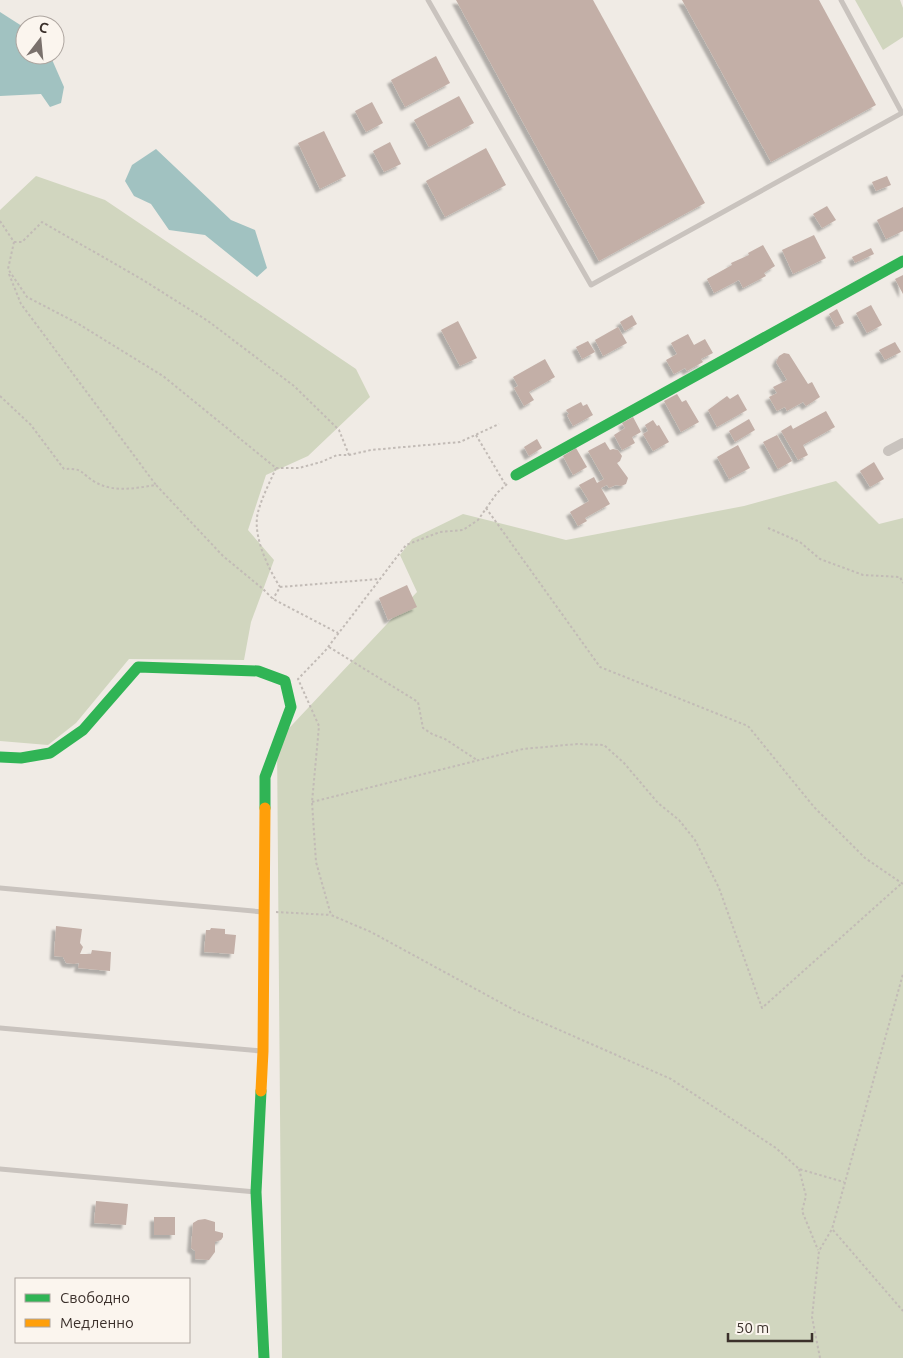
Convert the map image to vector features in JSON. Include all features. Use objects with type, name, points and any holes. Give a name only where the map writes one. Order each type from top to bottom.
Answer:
[{"type":"street","points":[[516,475],[903,261]]},
{"type":"street","points":[[888,452],[903,443]]},
{"type":"street","points":[[0,757],[21,758],[50,753],[83,730],[138,667],[258,670],[285,681],[291,707],[265,777],[263,1051],[256,1192],[264,1358]]},
{"type":"lane","points":[[428,0],[591,286],[902,113],[841,0]]},
{"type":"lane","points":[[0,888],[264,912]]},
{"type":"lane","points":[[0,1028],[263,1051]]},
{"type":"lane","points":[[0,1169],[256,1192]]},
{"type":"path","points":[[0,221],[14,242],[8,269],[21,304],[156,485],[223,556],[273,599],[338,633]]},
{"type":"path","points":[[14,242],[22,242],[42,222],[143,280],[208,321],[294,386],[339,430],[349,455]]},
{"type":"path","points":[[8,269],[27,297],[77,323],[163,376],[276,468],[299,468],[337,455],[349,455],[371,450],[460,442],[499,424]]},
{"type":"path","points":[[0,396],[31,425],[64,469],[76,469],[95,482],[118,490],[156,485]]},
{"type":"path","points":[[476,435],[506,485]]},
{"type":"path","points":[[276,468],[258,513],[258,536],[268,568],[280,587]]},
{"type":"path","points":[[331,915],[316,862],[312,802],[319,726],[298,679],[325,651],[406,545],[440,532],[463,530],[478,520],[497,493],[516,475]]},
{"type":"path","points":[[312,802],[523,749],[577,744],[604,745],[624,763],[658,803],[679,820],[695,840],[719,888],[762,1008],[902,884],[865,858],[814,807],[748,726],[600,667],[486,508]]},
{"type":"path","points":[[768,528],[800,542],[820,559],[863,575],[900,577],[903,582]]},
{"type":"path","points":[[280,587],[379,579]]},
{"type":"path","points":[[273,599],[280,587]]},
{"type":"path","points":[[328,647],[418,702],[423,728],[432,734],[445,738],[478,760]]},
{"type":"path","points":[[264,912],[331,915],[371,932],[516,1011],[671,1079],[776,1148],[799,1169],[844,1182]]},
{"type":"path","points":[[820,1358],[812,1317],[819,1251],[832,1229],[903,974]]},
{"type":"path","points":[[799,1169],[806,1196],[802,1211],[819,1251]]},
{"type":"path","points":[[832,1229],[903,1311]]},
{"type":"green space","points":[[855,0],[900,0],[903,8],[903,37],[883,50]]},
{"type":"green space","points":[[36,176],[105,200],[356,369],[370,397],[308,456],[266,475],[248,530],[274,560],[251,622],[244,660],[129,659],[76,723],[48,745],[0,741],[0,210]]},
{"type":"green space","points":[[836,481],[879,524],[903,518],[903,1358],[282,1358],[277,741],[417,592],[400,555],[412,539],[463,514],[566,540],[744,506]]},
{"type":"water","points":[[0,12],[15,22],[15,65],[54,65],[64,87],[61,103],[50,107],[41,94],[0,96]]},
{"type":"water","points":[[156,149],[231,220],[255,230],[267,268],[257,277],[205,235],[169,230],[151,204],[134,196],[125,181],[132,165]]},
{"type":"building","points":[[456,0],[593,0],[705,203],[599,261]]},
{"type":"building","points":[[682,0],[819,0],[876,105],[771,162]]},
{"type":"building","points":[[436,56],[450,83],[405,107],[391,80]]},
{"type":"building","points":[[459,96],[474,123],[429,147],[414,120]]},
{"type":"building","points":[[372,102],[383,123],[366,132],[355,111]]},
{"type":"building","points":[[324,131],[346,176],[320,189],[298,143]]},
{"type":"building","points":[[390,142],[401,164],[384,172],[373,151]]},
{"type":"building","points":[[486,148],[506,185],[445,217],[426,181]]},
{"type":"building","points":[[887,176],[891,185],[876,191],[872,182]]},
{"type":"building","points":[[827,206],[836,220],[822,228],[813,214]]},
{"type":"building","points":[[903,207],[903,231],[886,239],[877,220]]},
{"type":"building","points":[[814,235],[826,258],[793,274],[782,250]]},
{"type":"building","points":[[763,245],[775,266],[764,273],[766,276],[743,288],[739,280],[714,293],[707,279]]},
{"type":"building","points":[[871,248],[874,254],[855,263],[852,257]]},
{"type":"building","points":[[903,275],[903,294],[895,279]]},
{"type":"building","points":[[871,305],[882,325],[867,333],[856,313]]},
{"type":"building","points":[[837,309],[844,323],[836,327],[829,314]]},
{"type":"building","points":[[632,315],[637,324],[625,331],[620,322]]},
{"type":"building","points":[[458,321],[477,358],[460,366],[441,330]]},
{"type":"building","points":[[618,327],[627,343],[603,356],[595,340]]},
{"type":"building","points":[[688,334],[694,345],[705,339],[713,353],[701,359],[703,362],[687,371],[685,368],[674,374],[666,360],[677,354],[671,343]]},
{"type":"building","points":[[588,341],[595,352],[582,359],[576,347]]},
{"type":"building","points":[[895,342],[901,352],[885,360],[879,350]]},
{"type":"building","points":[[784,353],[789,354],[808,384],[812,382],[820,397],[806,406],[803,402],[787,411],[785,407],[777,411],[769,397],[777,393],[773,387],[787,380],[776,362],[779,356]]},
{"type":"building","points":[[545,359],[555,377],[529,392],[534,400],[524,406],[514,388],[518,386],[513,377]]},
{"type":"building","points":[[677,394],[682,402],[686,400],[699,422],[681,432],[664,401]]},
{"type":"building","points":[[738,394],[747,410],[717,427],[708,410],[727,396],[730,399]]},
{"type":"building","points":[[581,402],[583,406],[587,404],[593,415],[573,426],[566,410]]},
{"type":"building","points":[[826,411],[835,427],[803,445],[808,455],[798,460],[781,431],[791,425],[793,429]]},
{"type":"building","points":[[633,417],[641,432],[632,437],[635,443],[622,450],[614,435],[625,428],[622,423]]},
{"type":"building","points":[[749,419],[755,430],[735,442],[729,431]]},
{"type":"building","points":[[653,420],[657,426],[659,425],[669,442],[653,451],[643,434],[648,431],[645,425]]},
{"type":"building","points":[[777,435],[792,461],[778,469],[763,442]]},
{"type":"building","points":[[537,439],[542,448],[529,456],[524,447]]},
{"type":"building","points":[[605,442],[610,450],[618,450],[622,456],[617,463],[628,478],[626,484],[621,486],[616,485],[609,488],[607,485],[601,488],[610,504],[585,518],[587,521],[578,526],[570,512],[589,501],[579,485],[594,477],[597,483],[604,479],[588,451]]},
{"type":"building","points":[[738,445],[750,468],[729,479],[717,457]]},
{"type":"building","points":[[576,448],[587,467],[573,475],[563,456]]},
{"type":"building","points":[[874,462],[884,479],[870,487],[860,471]]},
{"type":"building","points":[[407,585],[417,607],[388,620],[379,598]]},
{"type":"building","points":[[56,926],[82,929],[80,943],[83,947],[80,954],[91,954],[92,950],[111,952],[110,971],[78,968],[79,963],[66,963],[63,957],[54,956]]},
{"type":"building","points":[[211,928],[225,929],[225,934],[236,935],[234,954],[204,952],[206,930]]},
{"type":"building","points":[[96,1201],[128,1204],[126,1225],[94,1223]]},
{"type":"building","points":[[154,1217],[175,1217],[175,1235],[154,1235]]},
{"type":"building","points":[[205,1219],[215,1222],[215,1231],[223,1233],[223,1237],[215,1242],[215,1252],[209,1260],[195,1259],[195,1251],[191,1248],[193,1223]]},
{"type":"traffic: fast","points":[[516,475],[903,261]]},
{"type":"traffic: fast","points":[[0,757],[21,758],[50,753],[83,730],[138,667],[258,671],[285,681],[291,707],[265,777],[265,808]]},
{"type":"traffic: fast","points":[[261,1091],[256,1192],[264,1358]]},
{"type":"traffic: slow","points":[[261,1091],[265,808]]}]
